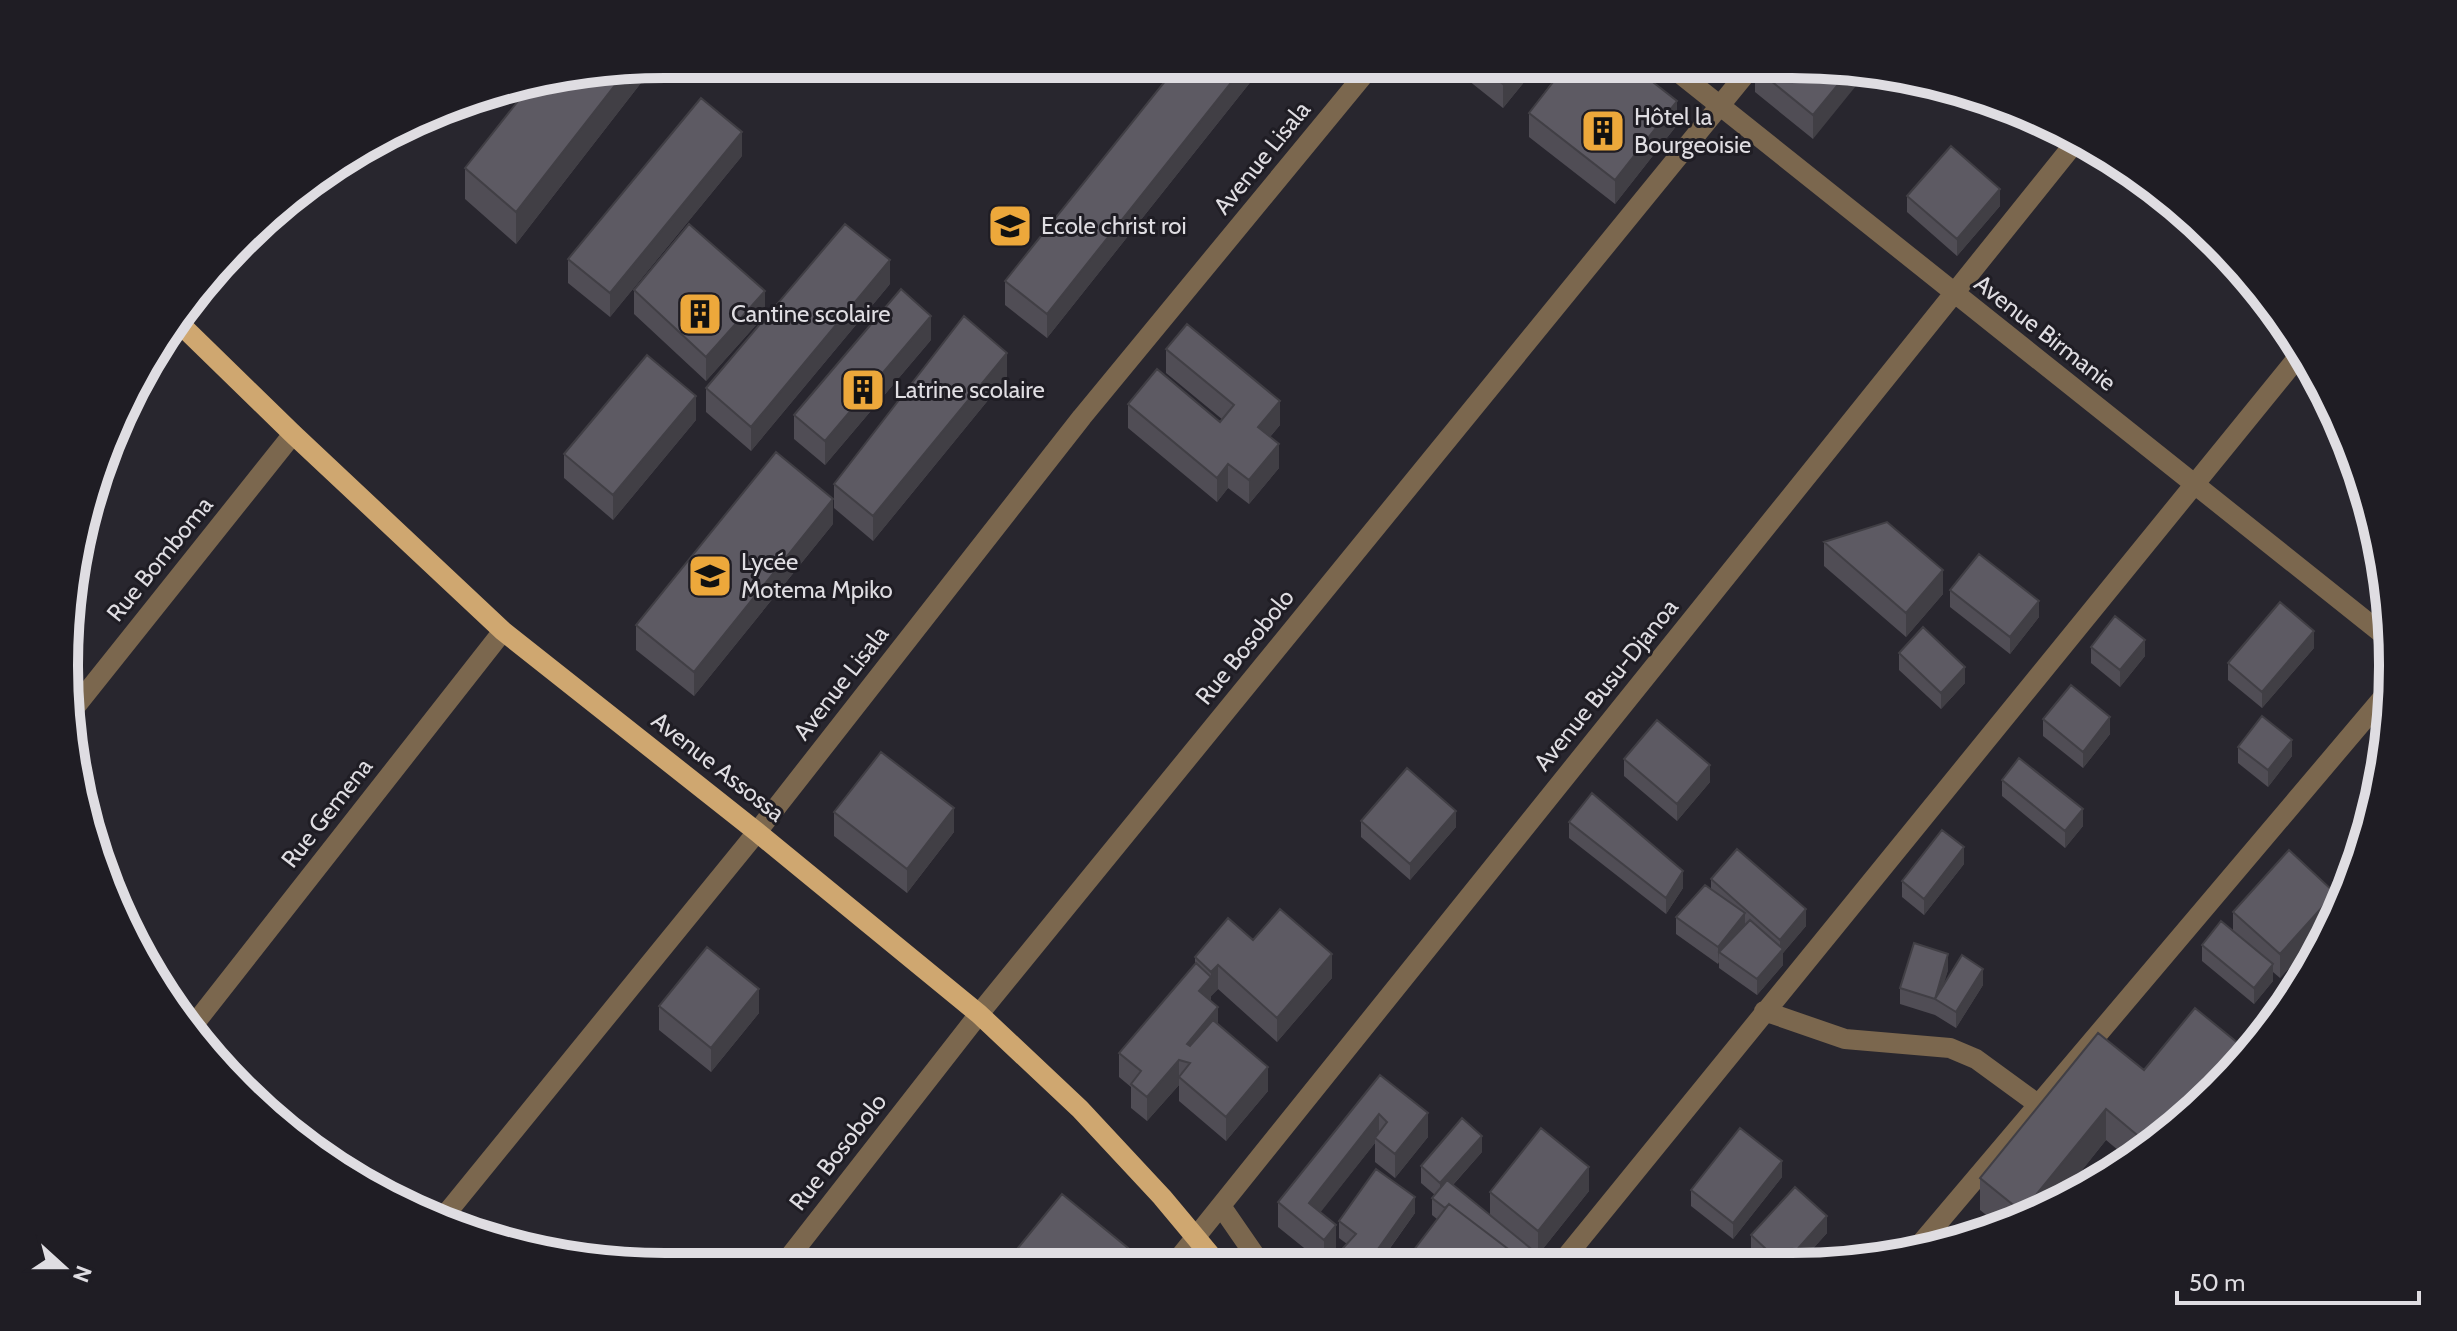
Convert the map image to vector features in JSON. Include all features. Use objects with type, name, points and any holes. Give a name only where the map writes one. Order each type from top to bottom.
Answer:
[{"type":"main road","name":"Avenue Assossa","points":[[185,328],[503,631],[757,832],[979,1014],[1080,1109],[1209,1253]]},
{"type":"street","name":"Avenue Lisala","points":[[448,1211],[757,832],[1082,417],[1361,78]]},
{"type":"street","name":"Avenue Birmanie","points":[[1684,78],[1953,295],[2378,630]]},
{"type":"street","name":"Rue Bosobolo","points":[[792,1253],[979,1014],[1742,78]]},
{"type":"street","name":"Avenue Busu-Djanoa","points":[[1183,1253],[2070,149]]},
{"type":"street","points":[[1569,1253],[2294,362]]},
{"type":"street","name":"Rue Bomboma","points":[[79,702],[293,434]]},
{"type":"street","name":"Rue Gemena","points":[[197,1020],[503,631]]},
{"type":"street","points":[[1926,1237],[2378,703]]},
{"type":"street","points":[[1764,1011],[1845,1039],[1950,1048],[1976,1059],[2039,1105]]},
{"type":"street","points":[[1221,1206],[1253,1253]]},
{"type":"building","points":[[1168,78],[1235,78],[1047,314],[1005,281]]},
{"type":"building","name":"Hôtel la Bourgeoisie","points":[[1556,78],[1648,78],[1677,101],[1615,180],[1529,113]]},
{"type":"building","points":[[1767,78],[1842,80],[1813,115]]},
{"type":"building","points":[[619,80],[516,212],[465,168],[522,96]]},
{"type":"building","points":[[701,98],[742,132],[610,293],[568,259]]},
{"type":"building","points":[[1951,146],[2000,189],[1957,239],[1907,196]]},
{"type":"building","name":"Cantine scolaire","points":[[689,224],[765,291],[706,357],[634,290]]},
{"type":"building","points":[[845,224],[890,260],[751,427],[706,388]]},
{"type":"building","points":[[901,289],[931,316],[825,441],[794,415]]},
{"type":"building","points":[[964,316],[1007,353],[873,516],[834,484]]},
{"type":"building","points":[[1187,324],[1280,401],[1258,427],[1279,444],[1249,480],[1228,464],[1217,478],[1128,404],[1157,369],[1220,422],[1234,405],[1166,349]]},
{"type":"building","points":[[647,355],[696,396],[613,495],[564,454]]},
{"type":"building","points":[[776,452],[833,499],[694,672],[636,625]]},
{"type":"building","points":[[1887,522],[1943,570],[1906,613],[1824,542]]},
{"type":"building","points":[[1979,554],[2039,601],[2010,637],[1950,590]]},
{"type":"building","points":[[2280,602],[2314,631],[2262,692],[2228,663]]},
{"type":"building","points":[[2115,616],[2145,640],[2120,670],[2091,647]]},
{"type":"building","points":[[1923,627],[1965,667],[1941,693],[1899,653]]},
{"type":"building","points":[[2071,685],[2110,717],[2083,752],[2043,719]]},
{"type":"building","points":[[2262,716],[2292,740],[2268,770],[2238,747]]},
{"type":"building","points":[[1657,720],[1710,765],[1677,804],[1624,759]]},
{"type":"building","points":[[881,752],[954,808],[907,869],[834,812]]},
{"type":"building","points":[[2019,758],[2083,809],[2065,831],[2002,780]]},
{"type":"building","points":[[1407,768],[1456,811],[1410,864],[1361,821]]},
{"type":"building","points":[[1592,793],[1683,871],[1666,898],[1569,822]]},
{"type":"building","points":[[1942,830],[1964,847],[1924,899],[1902,881]]},
{"type":"building","points":[[1737,849],[1806,909],[1780,940],[1711,879]]},
{"type":"building","points":[[2289,850],[2333,891],[2280,954],[2233,912]]},
{"type":"building","points":[[1705,885],[1745,913],[1718,947],[1676,917]]},
{"type":"building","points":[[1280,909],[1332,954],[1277,1018],[1218,965],[1211,972],[1195,957],[1228,918],[1253,940]]},
{"type":"building","points":[[1750,920],[1783,949],[1757,979],[1719,952]]},
{"type":"building","points":[[2221,921],[2273,964],[2254,988],[2202,945]]},
{"type":"building","points":[[1914,943],[1948,954],[1935,999],[1900,988]]},
{"type":"building","points":[[707,947],[759,989],[711,1048],[659,1006]]},
{"type":"building","points":[[2306,948],[2293,971],[2289,968]]},
{"type":"building","points":[[1962,955],[1983,969],[1956,1012],[1935,999]]},
{"type":"building","points":[[1196,963],[1211,977],[1199,991],[1218,1007],[1187,1044],[1190,1046],[1213,1020],[1268,1067],[1226,1117],[1179,1077],[1190,1063],[1179,1060],[1147,1097],[1131,1084],[1141,1071],[1119,1053]]},
{"type":"building","points":[[2195,1008],[2240,1045],[2207,1081],[2141,1138],[2106,1109],[2031,1201],[2017,1208],[1980,1178],[2098,1033],[2144,1070]]},
{"type":"building","points":[[1380,1075],[1428,1113],[1395,1154],[1375,1138],[1387,1122],[1379,1114],[1309,1203],[1336,1225],[1324,1240],[1278,1202]]},
{"type":"building","points":[[1462,1118],[1482,1136],[1440,1183],[1421,1166]]},
{"type":"building","points":[[1541,1128],[1589,1167],[1538,1231],[1490,1192]]},
{"type":"building","points":[[1740,1128],[1782,1161],[1733,1223],[1691,1190]]},
{"type":"building","points":[[1376,1169],[1415,1197],[1378,1249],[1384,1253],[1339,1253],[1356,1234],[1339,1221]]},
{"type":"building","points":[[1447,1180],[1536,1253],[1513,1253],[1449,1204],[1445,1208],[1432,1198]]},
{"type":"building","points":[[1795,1187],[1827,1216],[1794,1253],[1770,1253],[1751,1235]]},
{"type":"building","points":[[1062,1194],[1128,1248],[1124,1253],[1014,1253]]},
{"type":"building","points":[[1449,1204],[1513,1253],[1412,1253]]},
{"type":"place","name":"Hôtel la Bourgeoisie","points":[[1603,131]]},
{"type":"place","name":"Ecole christ roi","points":[[1010,226]]},
{"type":"place","name":"Cantine scolaire","points":[[700,314]]},
{"type":"place","name":"Latrine scolaire","points":[[863,390]]},
{"type":"place","name":"Lycée Motema Mpiko","points":[[710,576]]}]
